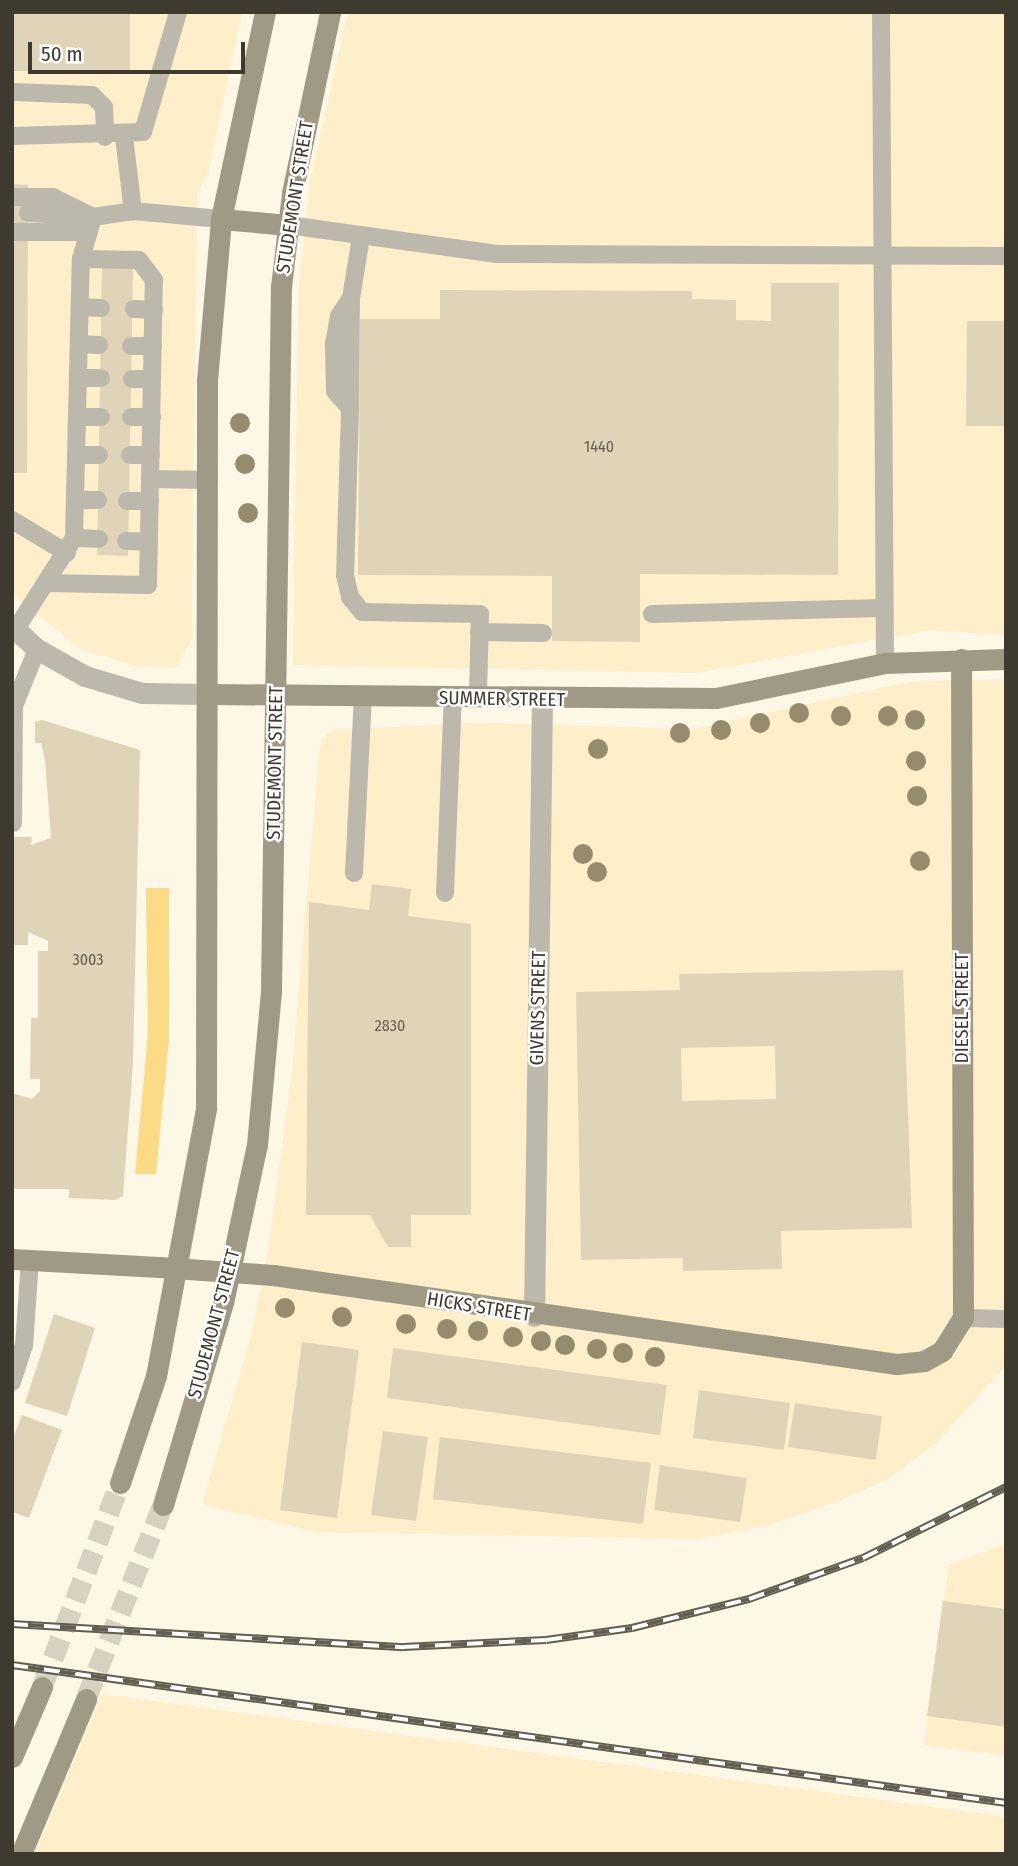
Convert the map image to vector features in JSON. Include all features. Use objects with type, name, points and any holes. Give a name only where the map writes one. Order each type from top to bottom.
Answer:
[{"type":"main road","points":[[120,1483],[156,1376],[206,1108],[209,480],[207,380],[221,219],[265,12]]},
{"type":"main road","name":"STUDEMONT STREET","points":[[163,1505],[223,1303],[257,1145],[271,990],[279,399],[288,225],[330,12]]},
{"type":"main road","points":[[221,219],[288,225]]},
{"type":"main road","name":"DIESEL STREET","points":[[961,659],[963,1318]]},
{"type":"main road","name":"SUMMER STREET","points":[[207,694],[542,699],[716,698],[885,663],[1006,659]]},
{"type":"main road","name":"HICKS STREET","points":[[21,1259],[273,1275],[534,1316],[897,1364],[924,1362],[942,1351],[963,1318]]},
{"type":"main road","points":[[12,1757],[42,1687]]},
{"type":"main road","points":[[21,1854],[86,1699]]},
{"type":"street","name":"SUMMER STREET","points":[[14,627],[37,649],[85,676],[142,694],[207,694]]},
{"type":"street","name":"GIVENS STREET","points":[[534,1316],[542,699]]},
{"type":"lane","points":[[12,136],[124,137],[143,132],[155,106],[178,12]]},
{"type":"lane","points":[[881,12],[885,663]]},
{"type":"lane","points":[[12,92],[92,95],[104,107],[105,137]]},
{"type":"lane","points":[[124,137],[133,211]]},
{"type":"lane","points":[[12,197],[53,197],[91,225]]},
{"type":"lane","points":[[12,232],[91,225],[133,211],[221,219]]},
{"type":"lane","points":[[28,213],[91,225]]},
{"type":"lane","points":[[14,627],[71,545],[75,500],[81,259],[91,225]]},
{"type":"lane","points":[[288,225],[497,254],[1006,256]]},
{"type":"lane","points":[[361,237],[351,298],[339,316],[334,343],[335,391],[350,408],[345,575],[351,597],[362,612],[480,614],[478,698]]},
{"type":"lane","points":[[47,583],[148,585],[154,280],[139,260],[81,259]]},
{"type":"lane","points":[[80,307],[101,308]]},
{"type":"lane","points":[[134,309],[153,310]]},
{"type":"lane","points":[[79,344],[99,345]]},
{"type":"lane","points":[[131,346],[153,346]]},
{"type":"lane","points":[[78,378],[101,378]]},
{"type":"lane","points":[[132,379],[152,379]]},
{"type":"lane","points":[[77,417],[101,417]]},
{"type":"lane","points":[[131,417],[152,417]]},
{"type":"lane","points":[[76,455],[99,455]]},
{"type":"lane","points":[[130,455],[151,455]]},
{"type":"lane","points":[[150,478],[209,480]]},
{"type":"lane","points":[[75,500],[98,500]]},
{"type":"lane","points":[[127,501],[150,501]]},
{"type":"lane","points":[[12,520],[71,545],[99,539]]},
{"type":"lane","points":[[126,541],[149,542]]},
{"type":"lane","points":[[652,614],[883,608]]},
{"type":"lane","points":[[480,632],[543,634]]},
{"type":"lane","points":[[13,823],[14,706],[37,649]]},
{"type":"lane","points":[[354,873],[363,696]]},
{"type":"lane","points":[[445,893],[453,698]]},
{"type":"lane","points":[[12,1381],[24,1346],[21,1259]]},
{"type":"lane","points":[[963,1318],[1006,1319]]},
{"type":"shaded area","points":[[12,12],[242,12],[208,174],[197,194],[192,640],[176,667],[136,666],[81,649],[12,594]]},
{"type":"shaded area","points":[[348,12],[1006,12],[1006,635],[928,630],[695,673],[293,665],[298,293],[310,181]]},
{"type":"shaded area","points":[[1006,679],[1006,1366],[936,1443],[888,1479],[837,1502],[766,1526],[696,1539],[316,1532],[202,1504],[250,1340],[268,1252],[292,1071],[321,741],[332,730],[480,723],[694,729],[910,682]]},
{"type":"shaded area","points":[[146,888],[169,888],[169,1040],[156,1174],[135,1174],[148,1034]]},
{"type":"shaded area","points":[[1006,1544],[1006,1756],[924,1745],[949,1565]]},
{"type":"shaded area","points":[[102,1694],[1006,1817],[1006,1854],[35,1854]]},
{"type":"building","points":[[12,12],[130,12],[130,72],[12,71]]},
{"type":"building","points":[[12,184],[28,185],[27,473],[12,473]]},
{"type":"building","points":[[102,266],[133,267],[128,556],[97,555]]},
{"type":"building","points":[[771,283],[839,283],[838,575],[640,574],[640,642],[552,641],[552,576],[358,575],[360,319],[440,319],[440,290],[692,291],[692,299],[736,300],[736,320],[771,321]]},
{"type":"building","points":[[967,321],[1006,321],[1006,426],[966,426]]},
{"type":"building","points":[[42,720],[140,750],[133,1064],[123,1196],[116,1200],[69,1198],[69,1189],[12,1189],[12,1093],[32,1099],[40,1091],[40,1079],[30,1079],[31,1018],[38,1018],[38,951],[48,951],[48,941],[28,932],[28,945],[12,945],[12,837],[32,837],[31,845],[51,838],[45,760],[41,743],[35,743],[35,722]]},
{"type":"building","points":[[372,884],[411,889],[408,916],[471,924],[471,1215],[411,1215],[411,1247],[388,1247],[370,1215],[306,1215],[309,902],[369,910]]},
{"type":"building","points":[[903,970],[912,1228],[781,1231],[782,1269],[683,1271],[683,1258],[581,1260],[576,992],[680,990],[679,974]],"holes":[[[775,1046],[776,1099],[682,1101],[681,1048]]]},
{"type":"building","points":[[54,1314],[95,1328],[67,1416],[25,1403]]},
{"type":"building","points":[[302,1342],[359,1350],[337,1518],[280,1510]]},
{"type":"building","points":[[393,1348],[667,1385],[660,1435],[387,1398]]},
{"type":"building","points":[[699,1390],[790,1403],[784,1450],[693,1438]]},
{"type":"building","points":[[795,1403],[882,1416],[876,1460],[788,1447]]},
{"type":"building","points":[[22,1415],[62,1430],[29,1518],[12,1512],[12,1441]]},
{"type":"building","points":[[383,1431],[428,1437],[416,1521],[371,1515]]},
{"type":"building","points":[[440,1437],[651,1463],[643,1524],[433,1499]]},
{"type":"building","points":[[660,1465],[747,1478],[740,1522],[654,1510]]},
{"type":"building","points":[[943,1601],[1006,1609],[1006,1727],[927,1716]]},
{"type":"tunnel","points":[[42,1687],[120,1483]]},
{"type":"tunnel","points":[[86,1699],[163,1505]]},
{"type":"railway","points":[[12,1624],[403,1647],[546,1640],[632,1628],[749,1599],[863,1558],[1006,1487]]},
{"type":"railway","points":[[12,1665],[1006,1803]]}]
